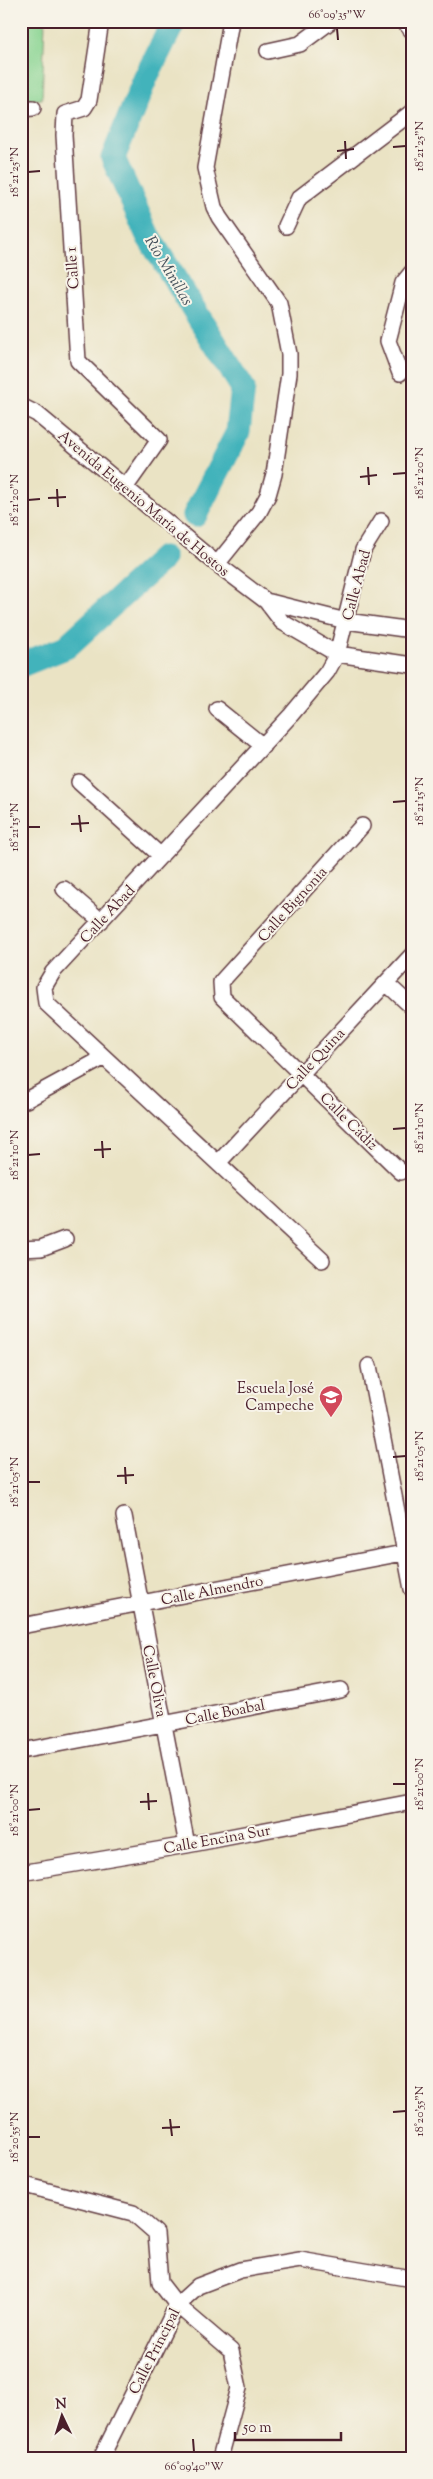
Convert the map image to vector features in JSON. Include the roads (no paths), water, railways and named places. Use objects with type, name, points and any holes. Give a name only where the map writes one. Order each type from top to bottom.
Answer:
[{"type":"street","name":"Calle 1","points":[[101,21],[89,100],[84,108],[64,114],[64,134],[78,361],[159,440],[125,488]]},
{"type":"street","points":[[217,564],[259,512],[268,495],[274,474],[289,374],[287,336],[279,303],[214,207],[205,168],[230,21]]},
{"type":"street","points":[[268,51],[300,44],[331,21]]},
{"type":"street","points":[[404,21],[412,31]]},
{"type":"street","points":[[286,226],[298,198],[412,112]]},
{"type":"street","points":[[400,374],[388,341],[403,283],[412,272]]},
{"type":"street","name":"Avenida Eugenio María de Hostos","points":[[21,406],[37,414],[217,564],[266,602],[282,622],[337,654],[412,665]]},
{"type":"street","name":"Calle Abad","points":[[322,1260],[46,1003],[44,986],[53,972],[310,693],[337,654],[362,550],[381,521]]},
{"type":"street","name":"Avenida Eugenio María de Hostos","points":[[266,602],[346,621],[412,630]]},
{"type":"street","points":[[217,709],[263,746]]},
{"type":"street","points":[[79,782],[161,856]]},
{"type":"street","name":"Calle Bignonia","points":[[221,982],[362,826]]},
{"type":"street","points":[[64,889],[101,920]]},
{"type":"street","name":"Calle Quina","points":[[218,1164],[412,955]]},
{"type":"street","name":"Calle Cádiz","points":[[221,982],[222,997],[302,1073],[401,1172]]},
{"type":"street","points":[[386,983],[412,1007]]},
{"type":"street","points":[[21,1100],[26,1100],[103,1058]]},
{"type":"street","points":[[21,1249],[41,1248],[65,1239]]},
{"type":"street","points":[[369,1366],[403,1553],[412,1590]]},
{"type":"street","name":"Calle Oliva","points":[[124,1516],[187,1845]]},
{"type":"street","name":"Calle Almendro","points":[[21,1626],[403,1553]]},
{"type":"street","name":"Calle Boabal","points":[[21,1751],[341,1690]]},
{"type":"street","name":"Calle Encina Sur","points":[[21,1873],[187,1845],[412,1802]]},
{"type":"street","points":[[21,2184],[133,2213],[156,2234],[160,2283],[177,2305],[231,2351],[239,2388],[220,2458]]},
{"type":"street","name":"Calle Principal","points":[[101,2458],[177,2305],[198,2286],[240,2270],[300,2260],[412,2279]]},
{"type":"waterway","name":"Río Minillas","points":[[174,21],[146,77],[113,158],[148,236],[243,388],[238,432],[195,515]]},
{"type":"waterway","name":"Río Minillas","points":[[21,665],[66,647],[163,558]]},
{"type":"place","name":"Escuela José Campeche","points":[[331,1418]]}]
